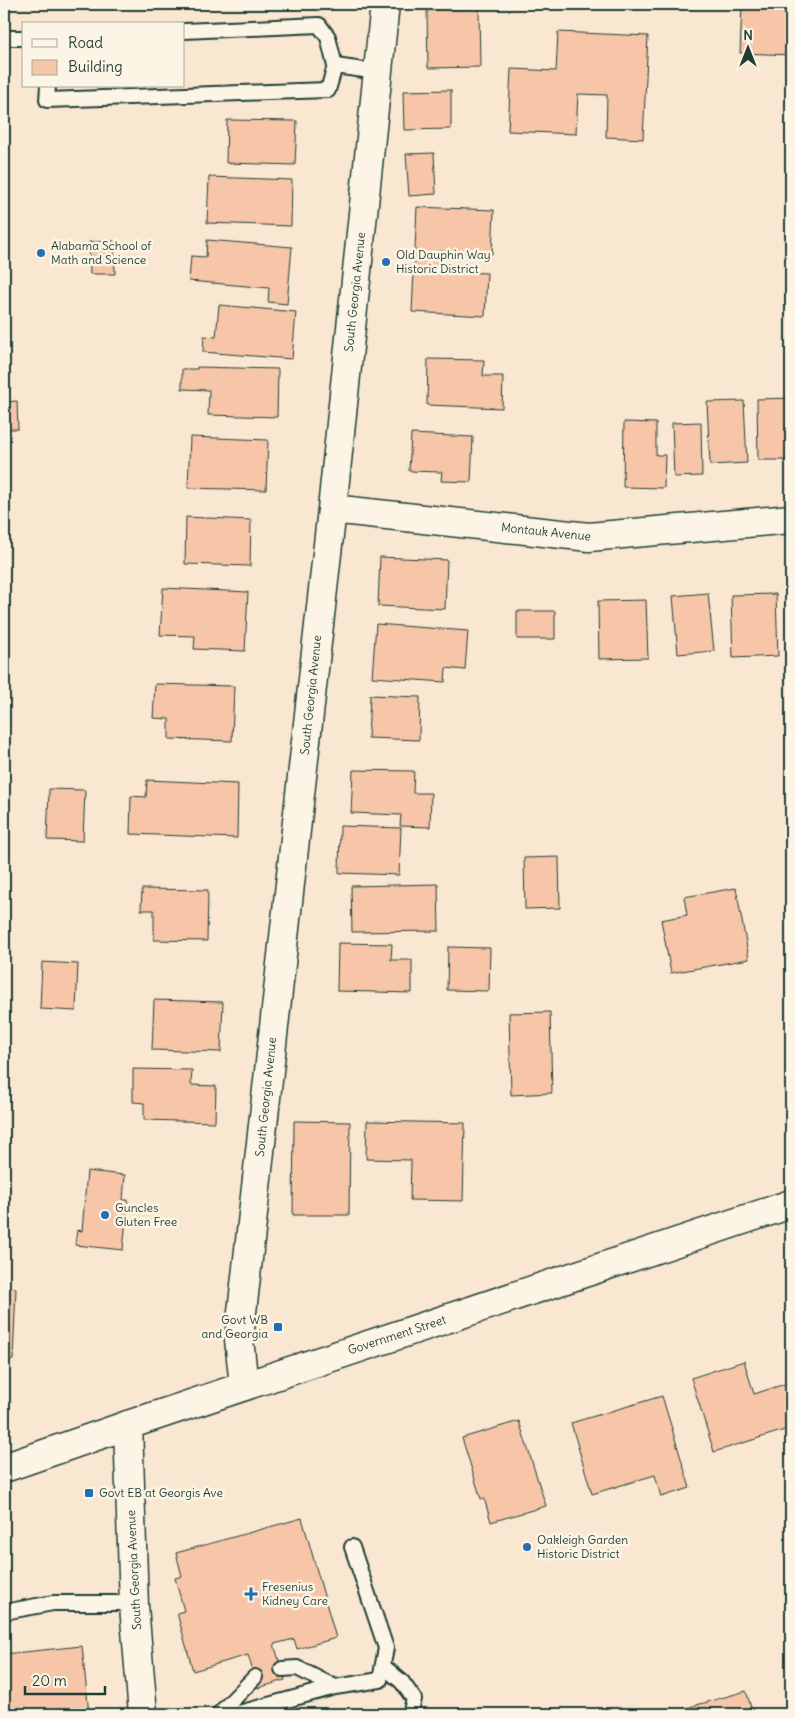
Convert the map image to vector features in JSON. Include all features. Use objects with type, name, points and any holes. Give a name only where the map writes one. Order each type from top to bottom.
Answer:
[{"type":"street","name":"South Georgia Avenue","points":[[244,1386],[239,1339],[332,508],[385,4]]},
{"type":"street","name":"Montauk Avenue","points":[[332,508],[590,537],[791,519]]},
{"type":"street","name":"Government Street","points":[[4,1468],[791,1204]]},
{"type":"street","name":"South Georgia Avenue","points":[[128,1425],[134,1603],[143,1714]]},
{"type":"lane","points":[[48,93],[328,90],[335,66],[328,37],[319,25],[185,31]]},
{"type":"lane","points":[[4,38],[22,38]]},
{"type":"lane","points":[[335,66],[378,72]]},
{"type":"lane","points":[[236,1714],[335,1688],[380,1680],[386,1648],[352,1547]]},
{"type":"lane","points":[[4,1612],[53,1602],[134,1603]]},
{"type":"lane","points":[[383,1666],[402,1682],[414,1699],[410,1714]]},
{"type":"lane","points":[[282,1669],[297,1668],[335,1688]]},
{"type":"lane","points":[[219,1714],[255,1677]]},
{"type":"building","points":[[742,4],[791,4],[791,55],[740,53]]},
{"type":"building","points":[[479,8],[480,67],[428,68],[427,10]]},
{"type":"building","points":[[558,32],[648,36],[643,139],[606,137],[607,95],[578,94],[576,134],[508,131],[511,69],[556,71]]},
{"type":"building","points":[[451,90],[451,129],[404,130],[403,91]]},
{"type":"building","points":[[227,120],[297,121],[295,165],[226,163]]},
{"type":"building","points":[[434,153],[436,194],[409,196],[406,154]]},
{"type":"building","points":[[209,177],[292,180],[291,226],[207,223]]},
{"type":"building","points":[[417,207],[494,210],[492,254],[438,251],[437,271],[487,273],[485,316],[412,312]]},
{"type":"building","points":[[207,240],[292,247],[287,304],[268,302],[269,288],[189,281],[191,256],[206,257]]},
{"type":"building","points":[[114,241],[115,274],[90,274],[89,242]]},
{"type":"building","points":[[219,305],[296,312],[292,359],[203,352],[204,336],[216,337]]},
{"type":"building","points":[[428,359],[484,360],[483,376],[503,376],[502,408],[427,405]]},
{"type":"building","points":[[197,367],[278,369],[277,417],[208,415],[209,390],[182,389],[182,369],[197,369]]},
{"type":"building","points":[[791,398],[791,460],[758,460],[757,399]]},
{"type":"building","points":[[17,401],[18,429],[4,429],[4,402]]},
{"type":"building","points":[[744,401],[747,463],[710,465],[707,402]]},
{"type":"building","points":[[624,422],[656,423],[656,455],[665,455],[664,488],[623,487]]},
{"type":"building","points":[[701,422],[702,476],[674,477],[672,423]]},
{"type":"building","points":[[411,434],[473,437],[471,482],[441,481],[442,472],[409,471]]},
{"type":"building","points":[[190,437],[268,440],[266,490],[188,488]]},
{"type":"building","points":[[186,517],[251,520],[250,566],[185,564]]},
{"type":"building","points":[[380,557],[447,560],[445,609],[378,606]]},
{"type":"building","points":[[163,588],[248,592],[245,651],[194,649],[195,636],[160,635]]},
{"type":"building","points":[[708,593],[714,651],[678,654],[673,596]]},
{"type":"building","points":[[776,594],[778,656],[733,658],[731,595]]},
{"type":"building","points":[[646,600],[648,658],[599,659],[598,601]]},
{"type":"building","points":[[517,611],[555,611],[555,639],[517,639]]},
{"type":"building","points":[[376,624],[468,631],[465,670],[446,668],[445,682],[372,677]]},
{"type":"building","points":[[155,684],[234,686],[232,741],[169,739],[169,719],[153,718]]},
{"type":"building","points":[[370,695],[420,697],[419,740],[368,738]]},
{"type":"building","points":[[353,770],[414,771],[413,793],[431,793],[430,827],[400,826],[401,815],[351,813]]},
{"type":"building","points":[[147,780],[238,784],[237,838],[130,834],[131,796],[146,797]]},
{"type":"building","points":[[49,789],[85,790],[83,841],[47,840]]},
{"type":"building","points":[[340,826],[401,828],[399,875],[339,873]]},
{"type":"building","points":[[559,857],[560,908],[525,909],[524,858]]},
{"type":"building","points":[[438,884],[439,931],[352,932],[351,886]]},
{"type":"building","points":[[736,888],[749,959],[671,973],[661,920],[687,915],[684,897]]},
{"type":"building","points":[[142,889],[208,890],[207,941],[154,940],[154,910],[141,910]]},
{"type":"building","points":[[338,943],[392,944],[391,960],[412,960],[412,993],[337,991]]},
{"type":"building","points":[[448,947],[490,948],[489,991],[447,990]]},
{"type":"building","points":[[42,962],[78,964],[76,1011],[40,1009]]},
{"type":"building","points":[[154,1000],[223,1002],[221,1052],[152,1050]]},
{"type":"building","points":[[550,1012],[552,1093],[511,1095],[509,1013]]},
{"type":"building","points":[[133,1069],[192,1070],[191,1085],[216,1086],[215,1122],[144,1120],[144,1103],[133,1102]]},
{"type":"building","points":[[294,1121],[350,1122],[349,1215],[293,1215]]},
{"type":"building","points":[[367,1121],[465,1123],[463,1201],[410,1200],[411,1160],[366,1159]]},
{"type":"building","name":"Guncles Gluten Free","points":[[87,1171],[125,1175],[123,1200],[128,1200],[123,1250],[75,1245],[77,1230],[82,1231]]},
{"type":"building","points":[[4,1287],[16,1288],[13,1360],[4,1360]]},
{"type":"building","points":[[744,1361],[754,1394],[791,1382],[791,1428],[714,1452],[691,1378]]},
{"type":"building","points":[[662,1396],[690,1488],[661,1497],[655,1475],[592,1494],[571,1423]]},
{"type":"building","points":[[519,1421],[546,1506],[491,1522],[484,1498],[481,1499],[462,1438]]},
{"type":"building","name":"Fresenius Kidney Care","points":[[302,1518],[336,1638],[297,1649],[294,1639],[274,1644],[285,1680],[258,1688],[248,1655],[193,1671],[177,1613],[184,1611],[175,1578],[182,1576],[176,1553]]},
{"type":"building","points":[[82,1646],[89,1714],[4,1714],[4,1654]]},
{"type":"building","points":[[746,1691],[753,1714],[665,1714]]},
{"type":"place","name":"Alabama School of Math and Science","points":[[41,253]]},
{"type":"place","name":"Old Dauphin Way Historic District","points":[[386,262]]},
{"type":"place","name":"Guncles Gluten Free","points":[[105,1215]]},
{"type":"place","name":"Govt WB and Georgia","points":[[278,1327]]},
{"type":"place","name":"Govt EB at Georgis Ave","points":[[89,1493]]},
{"type":"place","name":"Oakleigh Garden Historic District","points":[[527,1547]]},
{"type":"place","name":"Fresenius Kidney Care","points":[[251,1594]]}]
